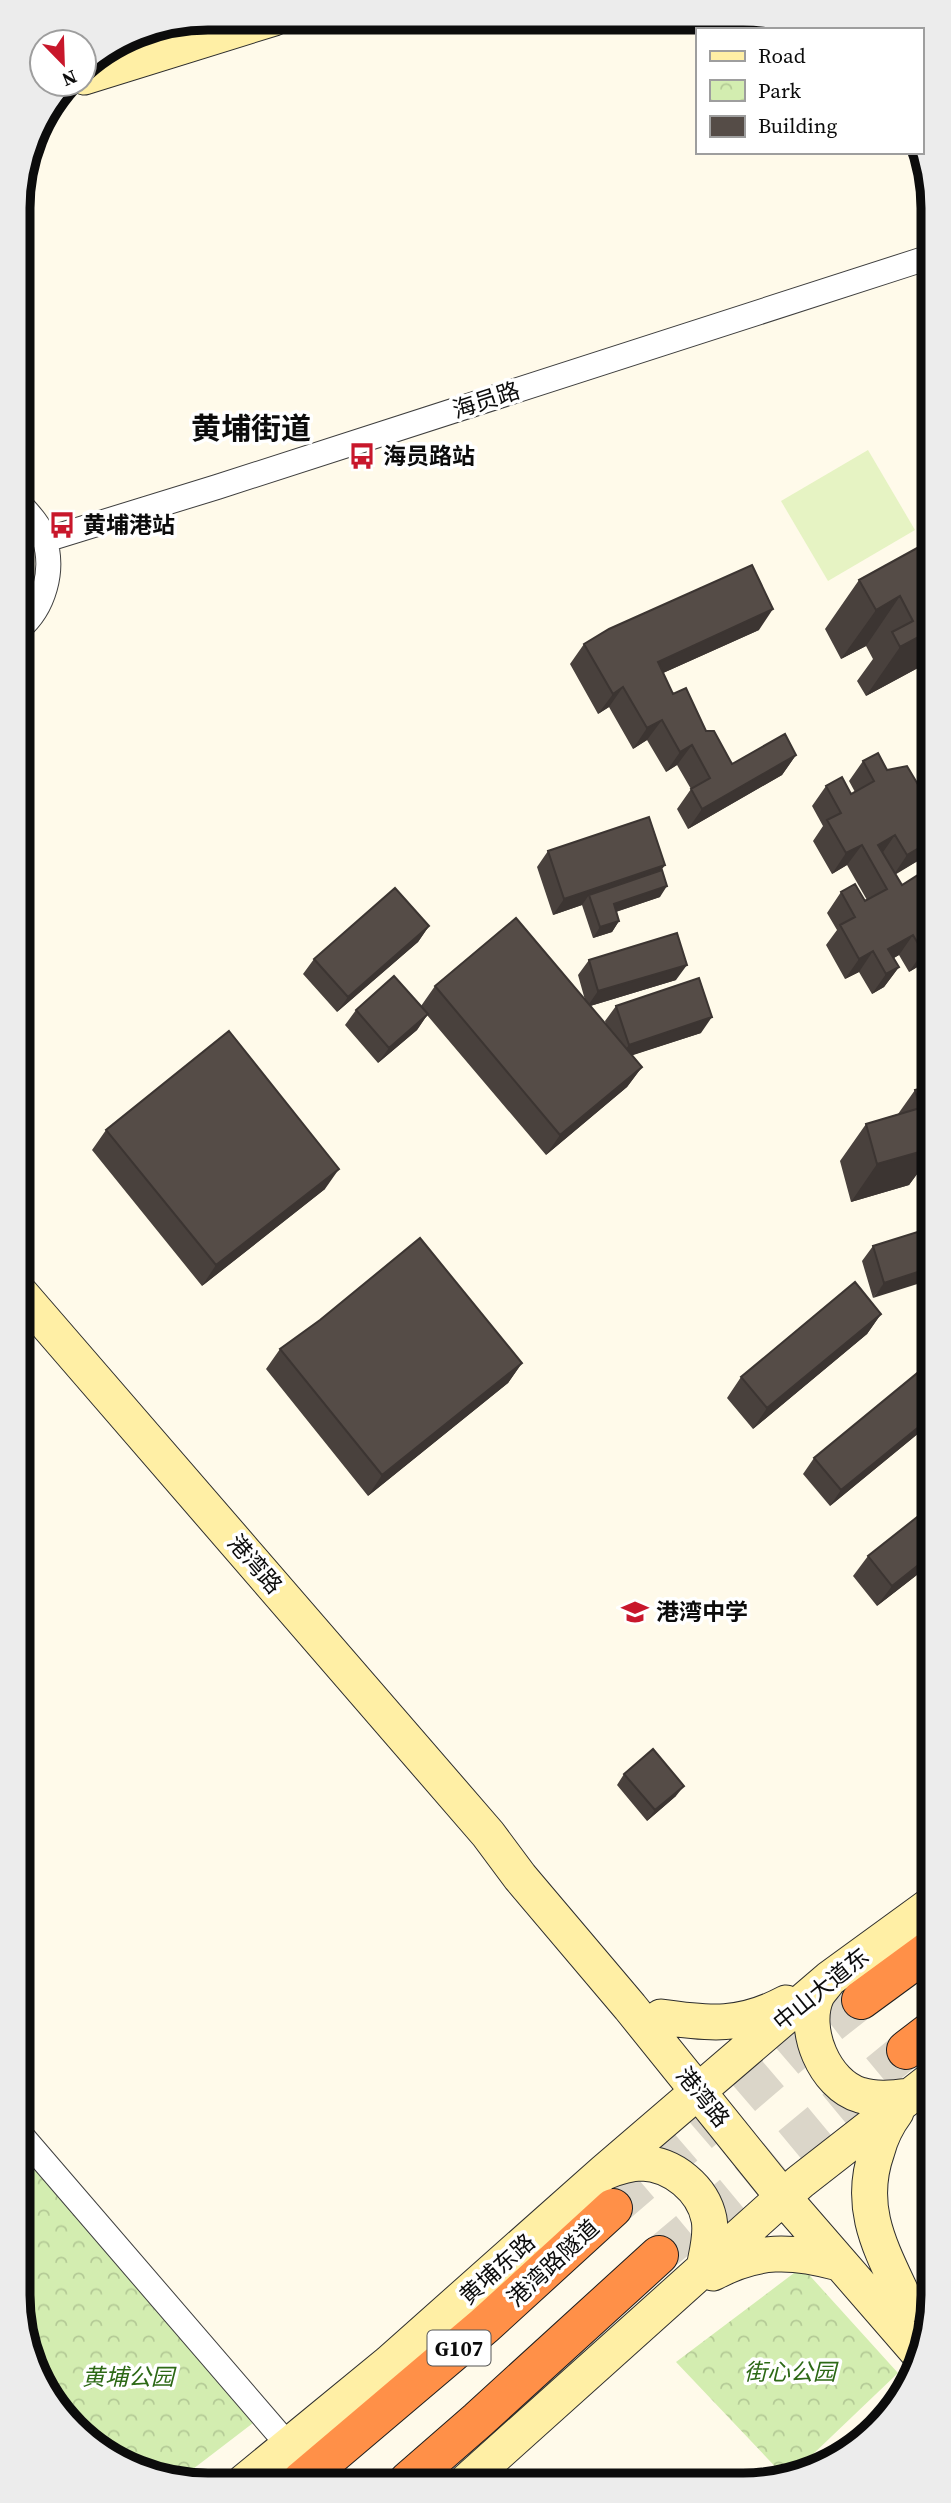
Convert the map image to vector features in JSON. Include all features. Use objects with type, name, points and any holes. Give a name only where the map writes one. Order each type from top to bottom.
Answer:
[{"type":"highway","points":[[861,2000],[921,1956]]},
{"type":"highway","name":"港湾路隧道","points":[[295,2464],[485,2325],[609,2190]]},
{"type":"highway","name":"G107","points":[[417,2473],[659,2255]]},
{"type":"street","points":[[98,73],[235,30]]},
{"type":"street","name":"海员路","points":[[45,540],[921,260]]},
{"type":"street","points":[[30,515],[45,540],[49,571],[43,598],[30,618]]},
{"type":"street","name":"港湾路","points":[[30,1304],[488,1834],[520,1877],[706,2086],[791,2190],[917,2318]]},
{"type":"street","name":"港湾路","points":[[488,1834],[534,1872],[661,2017],[706,2086]]},
{"type":"street","name":"中山大道东","points":[[706,2086],[829,1979],[921,1912]]},
{"type":"street","points":[[661,2017],[694,2022],[745,2020],[782,2005],[829,1979]]},
{"type":"street","points":[[829,1979],[817,1995],[813,2018],[818,2049],[828,2071],[841,2085],[859,2095],[876,2098],[921,2087]]},
{"type":"street","points":[[609,2190],[706,2086]]},
{"type":"street","points":[[476,2473],[791,2190],[921,2087]]},
{"type":"street","points":[[917,2318],[875,2231],[868,2204],[869,2179],[883,2133],[921,2087]]},
{"type":"street","points":[[30,2145],[295,2464],[270,2473]]},
{"type":"street","points":[[609,2190],[625,2165],[653,2164],[674,2173],[691,2185],[703,2202],[709,2218],[710,2233],[704,2268]]},
{"type":"street","name":"港湾路","points":[[791,2190],[839,2263],[913,2347]]},
{"type":"street","points":[[679,2291],[733,2262],[753,2256],[793,2253],[839,2263]]},
{"type":"green space","points":[[868,450],[915,530],[828,581],[781,501]]},
{"type":"green space","name":"黄埔公园","points":[[30,2152],[257,2420],[189,2472],[151,2464],[129,2455],[90,2429],[74,2413],[48,2374],[39,2352],[31,2318]]},
{"type":"green space","name":"街心公园","points":[[802,2267],[898,2373],[805,2462],[778,2469],[676,2362]]},
{"type":"building","points":[[921,546],[921,636],[900,647],[892,632],[913,621],[900,596],[876,610],[859,580]]},
{"type":"building","points":[[752,565],[773,609],[658,662],[673,694],[686,688],[706,731],[714,731],[732,764],[785,734],[796,755],[702,809],[691,789],[710,778],[692,745],[680,752],[662,720],[647,728],[623,687],[613,694],[584,644],[609,629]]},
{"type":"building","points":[[878,753],[887,770],[907,766],[921,790],[921,847],[907,855],[895,835],[878,845],[902,885],[918,875],[921,880],[921,949],[913,935],[888,949],[899,967],[886,974],[873,951],[859,959],[840,925],[855,917],[841,892],[855,884],[865,901],[887,889],[862,845],[846,853],[827,820],[841,813],[826,786],[842,777],[851,794],[874,781],[863,761]]},
{"type":"building","points":[[649,817],[665,865],[564,899],[548,851]]},
{"type":"building","points":[[662,870],[667,886],[614,904],[619,921],[600,927],[589,895]]},
{"type":"building","points":[[395,888],[429,926],[348,997],[314,959]]},
{"type":"building","points":[[516,918],[642,1067],[560,1135],[435,986]]},
{"type":"building","points":[[677,933],[687,965],[598,991],[589,960]]},
{"type":"building","points":[[394,976],[428,1014],[389,1048],[356,1010]]},
{"type":"building","points":[[699,978],[712,1017],[629,1045],[616,1006]]},
{"type":"building","points":[[229,1031],[339,1169],[216,1265],[106,1130]]},
{"type":"building","points":[[921,1088],[921,1152],[877,1164],[866,1124],[920,1108],[915,1090]]},
{"type":"building","points":[[921,1231],[921,1271],[884,1283],[873,1246]]},
{"type":"building","points":[[420,1238],[522,1363],[382,1475],[280,1349],[320,1320]]},
{"type":"building","points":[[855,1282],[881,1314],[767,1408],[741,1377]]},
{"type":"building","points":[[921,1370],[921,1425],[841,1490],[814,1458]]},
{"type":"building","points":[[921,1514],[921,1563],[892,1586],[868,1556]]},
{"type":"building","points":[[653,1749],[684,1786],[655,1810],[624,1774]]},
{"type":"tunnel","points":[[613,2208],[791,2055],[861,2000]]},
{"type":"tunnel","points":[[659,2255],[906,2050]]},
{"type":"place","name":"海员路站","points":[[362,456]]},
{"type":"place","name":"黄埔港站","points":[[62,525]]},
{"type":"place","name":"港湾中学","points":[[635,1612]]},
{"type":"district","name":"黄埔街道","points":[[251,428]]}]
